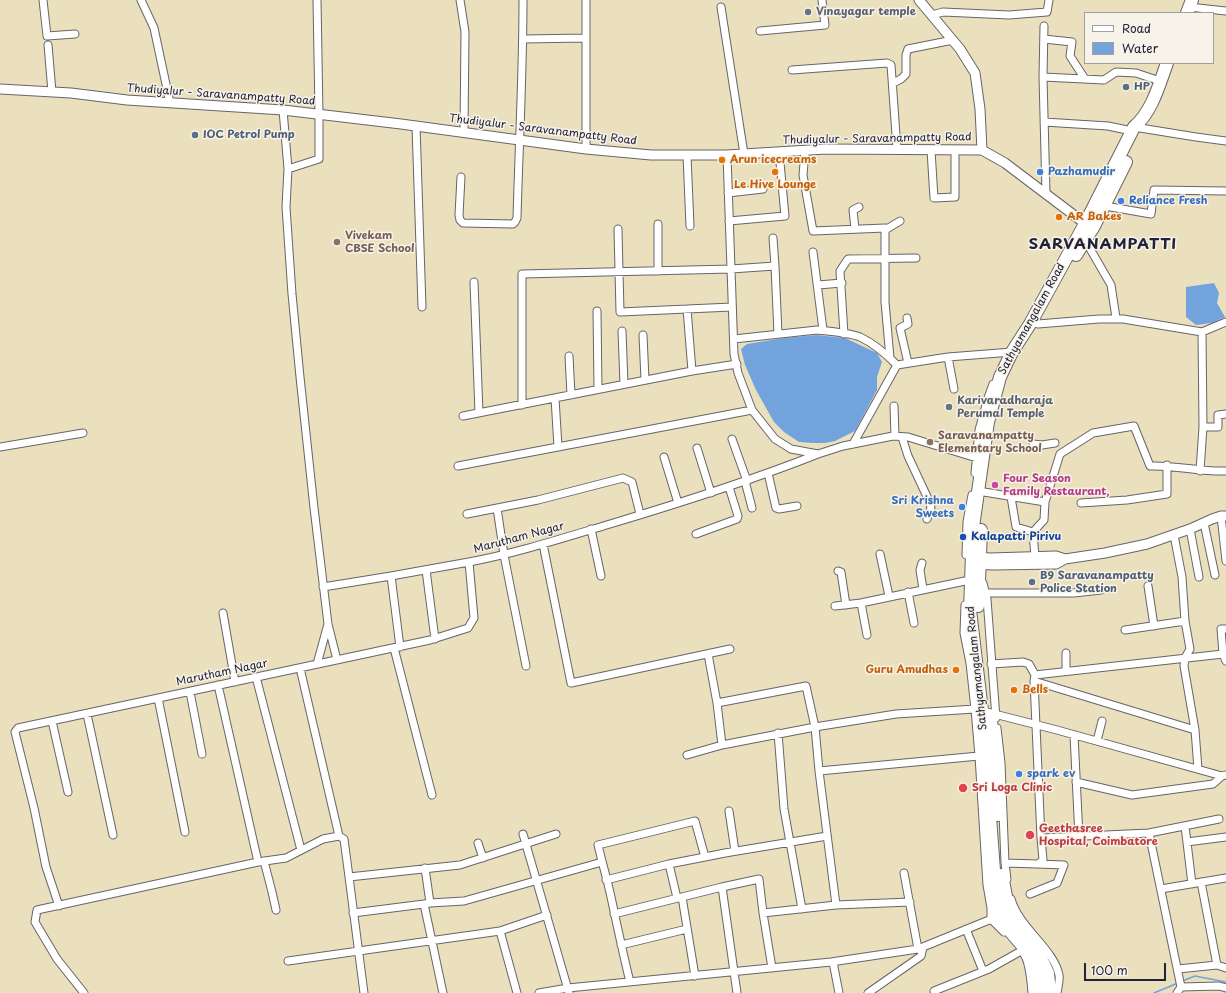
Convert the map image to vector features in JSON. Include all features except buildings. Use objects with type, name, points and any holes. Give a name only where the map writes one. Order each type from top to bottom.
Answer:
[{"type":"highway","name":"Sathyamangalam Road","points":[[1040,993],[1038,972],[1034,960],[1002,922],[996,897],[986,711],[970,610],[977,563],[973,527],[980,459],[1000,376],[1009,352],[1030,324],[1090,224],[1160,81],[1167,64]]},
{"type":"highway","points":[[977,563],[982,504],[995,423],[1010,372],[1085,240],[1090,224],[1105,206],[1137,127]]},
{"type":"highway","points":[[1000,915],[1042,960],[1048,973],[1050,993]]},
{"type":"main road","points":[[919,0],[960,49],[975,73],[980,109],[982,150]]},
{"type":"main road","name":"Thudiyalur - Saravanampatty Road","points":[[0,89],[71,93],[127,100],[283,110],[464,132],[586,149],[651,155],[727,155],[805,151],[982,150],[1005,163],[1079,219],[1090,224]]},
{"type":"main road","points":[[977,563],[1056,564],[1065,559],[1105,553],[1147,544],[1223,516]]},
{"type":"main road","points":[[977,563],[990,558],[1056,556],[1065,559]]},
{"type":"street","points":[[44,0],[47,36],[75,34]]},
{"type":"street","points":[[141,0],[154,28],[170,103]]},
{"type":"street","points":[[288,170],[319,159],[317,0]]},
{"type":"street","points":[[460,0],[465,32],[464,132]]},
{"type":"street","points":[[461,177],[459,215],[460,220],[463,223],[513,224],[516,222],[523,73],[524,0]]},
{"type":"street","points":[[586,0],[586,149]]},
{"type":"street","points":[[760,31],[825,25],[822,0]]},
{"type":"street","points":[[932,16],[943,12],[1009,15],[1048,12],[1049,0]]},
{"type":"street","points":[[721,7],[744,154]]},
{"type":"street","points":[[1189,7],[1226,11]]},
{"type":"street","points":[[1044,26],[1042,76],[1046,193]]},
{"type":"street","points":[[523,39],[586,38]]},
{"type":"street","points":[[1044,39],[1072,42],[1070,56],[1085,79]]},
{"type":"street","points":[[893,83],[902,79],[906,74],[906,55],[908,49],[953,40]]},
{"type":"street","points":[[48,45],[52,92]]},
{"type":"street","points":[[792,70],[887,63],[891,65],[897,150]]},
{"type":"street","points":[[1042,76],[1104,80],[1116,72],[1136,74],[1160,81]]},
{"type":"street","points":[[283,110],[288,170],[286,207],[292,294],[323,587],[328,624],[337,660]]},
{"type":"street","points":[[1044,122],[1137,127],[1226,141]]},
{"type":"street","points":[[416,126],[422,307]]},
{"type":"street","points":[[931,150],[934,198],[955,197],[955,150]]},
{"type":"street","points":[[805,151],[803,175],[813,231],[885,228],[885,230]]},
{"type":"street","points":[[729,221],[785,216],[778,152]]},
{"type":"street","points":[[687,155],[690,226]]},
{"type":"street","points":[[727,155],[734,354],[738,373],[752,410],[775,439],[791,449],[818,454]]},
{"type":"street","points":[[728,193],[762,190]]},
{"type":"street","points":[[1105,206],[1151,214],[1154,190],[1226,191]]},
{"type":"street","points":[[855,229],[853,210],[859,207]]},
{"type":"street","points":[[885,230],[900,221]]},
{"type":"street","points":[[658,224],[658,271]]},
{"type":"street","points":[[618,229],[620,312],[732,307]]},
{"type":"street","points":[[885,230],[885,302],[890,358]]},
{"type":"street","points":[[773,238],[778,334]]},
{"type":"street","points":[[1085,240],[1111,286],[1116,318]]},
{"type":"street","points":[[813,252],[823,330]]},
{"type":"street","points":[[844,334],[842,283],[840,271],[848,259],[916,258]]},
{"type":"street","points":[[522,405],[522,274],[731,269],[775,266]]},
{"type":"street","points":[[474,282],[478,413]]},
{"type":"street","points":[[818,285],[842,283]]},
{"type":"street","points":[[687,309],[692,371]]},
{"type":"street","points":[[597,311],[598,389]]},
{"type":"street","points":[[907,318],[908,324],[900,328],[908,363]]},
{"type":"street","points":[[1038,324],[1116,318],[1202,332],[1225,325]]},
{"type":"street","points":[[734,339],[823,330],[860,337],[890,358],[897,365]]},
{"type":"street","points":[[622,332],[624,384]]},
{"type":"street","points":[[1200,470],[1203,427],[1202,332]]},
{"type":"street","points":[[643,335],[645,380]]},
{"type":"street","points":[[897,365],[948,357],[1009,352]]},
{"type":"street","points":[[569,356],[571,395]]},
{"type":"street","points":[[948,357],[954,388]]},
{"type":"street","points":[[463,416],[692,371],[737,364]]},
{"type":"street","points":[[853,444],[897,365]]},
{"type":"street","points":[[555,398],[558,447]]},
{"type":"street","points":[[894,406],[899,436],[930,503],[931,508],[927,519]]},
{"type":"street","points":[[458,466],[752,410]]},
{"type":"street","points":[[1203,427],[1218,426],[1218,414],[1226,414]]},
{"type":"street","points":[[1035,557],[1033,532],[1044,520],[1045,502],[1060,454],[1093,433],[1134,426],[1150,466],[1167,465],[1210,472],[1226,471]]},
{"type":"street","points":[[0,447],[83,433]]},
{"type":"street","points":[[899,436],[908,437],[980,459],[974,482],[967,522],[964,633],[970,663],[1001,763],[1005,863],[1008,887],[1016,911],[1029,931],[1051,957],[1059,975],[1057,993]]},
{"type":"street","name":"Marutham Nagar","points":[[59,906],[46,867],[34,808],[15,732],[18,728],[397,647],[468,628],[474,618],[469,562],[504,555],[543,544],[711,493],[768,474],[818,454],[853,444],[899,436]]},
{"type":"street","points":[[732,439],[746,481],[752,508]]},
{"type":"street","points":[[1032,444],[1042,445],[1053,441],[1060,454]]},
{"type":"street","points":[[697,448],[711,493]]},
{"type":"street","points":[[664,457],[678,503]]},
{"type":"street","points":[[1081,503],[1127,500],[1167,494],[1167,465]]},
{"type":"street","points":[[768,474],[776,508],[779,509],[797,506]]},
{"type":"street","points":[[467,514],[538,500],[624,478],[632,482],[640,514]]},
{"type":"street","points":[[696,534],[737,519],[738,516],[728,487]]},
{"type":"street","points":[[984,492],[1045,502]]},
{"type":"street","points":[[1011,497],[1016,527],[1033,532]]},
{"type":"street","points":[[497,508],[504,555],[526,666]]},
{"type":"street","points":[[1223,516],[1226,561]]},
{"type":"street","points":[[1204,523],[1215,575]]},
{"type":"street","points":[[591,529],[601,576]]},
{"type":"street","points":[[1190,529],[1199,577]]},
{"type":"street","points":[[1174,535],[1182,577],[1185,621],[1190,649],[1185,658],[1184,666],[1195,730],[1198,769]]},
{"type":"street","points":[[543,544],[571,683],[730,649]]},
{"type":"street","points":[[880,554],[889,596]]},
{"type":"street","points":[[323,587],[469,562]]},
{"type":"street","points":[[922,563],[920,570],[923,589]]},
{"type":"street","points":[[977,563],[985,593],[991,664],[980,756],[987,884],[991,908],[1000,915],[1025,956],[1030,974],[1032,993]]},
{"type":"street","points":[[426,570],[435,638]]},
{"type":"street","points":[[838,572],[841,572],[846,605]]},
{"type":"street","points":[[391,576],[397,647],[432,795]]},
{"type":"street","points":[[835,606],[860,603],[965,581]]},
{"type":"street","points":[[1148,586],[1154,626]]},
{"type":"street","points":[[985,593],[1074,593],[1101,590]]},
{"type":"street","points":[[908,592],[914,623]]},
{"type":"street","points":[[860,603],[867,635]]},
{"type":"street","points":[[223,613],[235,682]]},
{"type":"street","points":[[1125,630],[1185,621]]},
{"type":"street","points":[[317,664],[328,624]]},
{"type":"street","points":[[1035,678],[1066,671],[1185,658],[1225,660],[1221,629],[1226,629]]},
{"type":"street","points":[[1066,653],[1066,671]]},
{"type":"street","points":[[708,654],[717,703],[722,745]]},
{"type":"street","points":[[991,664],[1023,662],[1029,664],[1035,678],[1043,860],[1038,864]]},
{"type":"street","points":[[300,668],[340,836],[344,839],[364,993]]},
{"type":"street","points":[[256,677],[301,850]]},
{"type":"street","points":[[1035,678],[1195,730]]},
{"type":"street","points":[[218,686],[261,862],[272,892],[276,910]]},
{"type":"street","points":[[717,703],[806,686],[815,727],[819,771],[836,904]]},
{"type":"street","points":[[190,692],[202,754]]},
{"type":"street","points":[[158,698],[185,832]]},
{"type":"street","points":[[688,755],[722,745],[778,733],[896,714],[986,711],[1224,775]]},
{"type":"street","points":[[87,714],[113,835]]},
{"type":"street","points":[[52,721],[68,792]]},
{"type":"street","points":[[1097,741],[1102,721]]},
{"type":"street","points":[[778,733],[784,809],[802,909]]},
{"type":"street","points":[[1074,734],[1079,837]]},
{"type":"street","points":[[819,771],[980,756]]},
{"type":"street","points":[[1076,782],[1132,795],[1213,784],[1224,775]]},
{"type":"street","points":[[729,811],[735,851]]},
{"type":"street","points":[[1041,838],[1149,833],[1219,819]]},
{"type":"street","points":[[630,982],[598,845],[695,821],[705,857]]},
{"type":"street","points":[[1185,826],[1192,884]]},
{"type":"street","points":[[1149,833],[1178,970],[1180,989],[1219,986],[1226,988]]},
{"type":"street","points":[[523,834],[568,990]]},
{"type":"street","points":[[349,877],[460,865],[556,834]]},
{"type":"street","points":[[84,993],[57,959],[35,922],[37,910],[286,858],[323,839],[340,836]]},
{"type":"street","points":[[606,880],[669,864],[735,851],[827,836]]},
{"type":"street","points":[[1187,842],[1226,837]]},
{"type":"street","points":[[478,843],[483,858]]},
{"type":"street","points":[[353,913],[464,901],[602,862]]},
{"type":"street","points":[[1005,863],[1064,865],[1057,883],[1030,894]]},
{"type":"street","points":[[669,864],[687,929],[695,976]]},
{"type":"street","points":[[425,868],[427,904],[432,940],[443,993]]},
{"type":"street","points":[[868,993],[921,956],[921,948],[904,872]]},
{"type":"street","points":[[1161,889],[1226,878]]},
{"type":"street","points":[[614,914],[679,897],[759,879],[772,968]]},
{"type":"street","points":[[1201,882],[1217,965]]},
{"type":"street","points":[[722,887],[737,993]]},
{"type":"street","points":[[763,913],[836,904],[910,902]]},
{"type":"street","points":[[288,961],[500,931],[546,915]]},
{"type":"street","points":[[539,993],[630,982],[833,962],[921,948],[1000,915]]},
{"type":"street","points":[[621,945],[687,929]]},
{"type":"street","points":[[966,929],[983,971]]},
{"type":"street","points":[[500,931],[517,993]]},
{"type":"street","points":[[934,991],[983,971],[1022,952]]},
{"type":"street","points":[[833,962],[839,993]]},
{"type":"street","points":[[1178,970],[1217,965],[1226,968]]},
{"type":"water","points":[[1214,283],[1219,293],[1217,303],[1225,317],[1212,323],[1196,325],[1186,317],[1186,287]]},
{"type":"water","points":[[817,335],[845,338],[877,353],[882,362],[877,377],[877,390],[855,431],[835,441],[825,443],[799,442],[784,432],[774,422],[756,390],[745,365],[741,349],[747,344],[784,338]]},
{"type":"waterway","points":[[1182,981],[1195,976],[1226,982]]},
{"type":"waterway","points":[[1154,993],[1178,983]]},
{"type":"place","name":"Vinayagar temple","points":[[808,12]]},
{"type":"place","name":"HP","points":[[1126,87]]},
{"type":"place","name":"IOC Petrol Pump","points":[[195,135]]},
{"type":"place","name":"Arun icecreams","points":[[722,160]]},
{"type":"place","name":"Le Hive Lounge","points":[[775,172]]},
{"type":"place","name":"Pazhamudir","points":[[1040,172]]},
{"type":"place","name":"Reliance Fresh","points":[[1121,201]]},
{"type":"place","name":"AR Bakes","points":[[1059,217]]},
{"type":"place","name":"Vivekam CBSE School","points":[[337,242]]},
{"type":"place","name":"Karivaradharaja Perumal Temple","points":[[949,407]]},
{"type":"place","name":"Saravanampatty Elementary School","points":[[930,442]]},
{"type":"place","name":"Four Season Family Restaurant,","points":[[995,485]]},
{"type":"place","name":"Sri Krishna Sweets","points":[[962,507]]},
{"type":"place","name":"Kalapatti Pirivu","points":[[963,537]]},
{"type":"place","name":"B9 Saravanampatty Police Station","points":[[1032,582]]},
{"type":"place","name":"Guru Amudhas","points":[[956,670]]},
{"type":"place","name":"Bells","points":[[1014,690]]},
{"type":"place","name":"spark ev","points":[[1019,774]]},
{"type":"place","name":"Sri Loga Clinic","points":[[963,788]]},
{"type":"place","name":"Geethasree Hospital, Coimbatore","points":[[1030,835]]},
{"type":"district","name":"SARVANAMPATTI","points":[[1103,245]]}]
